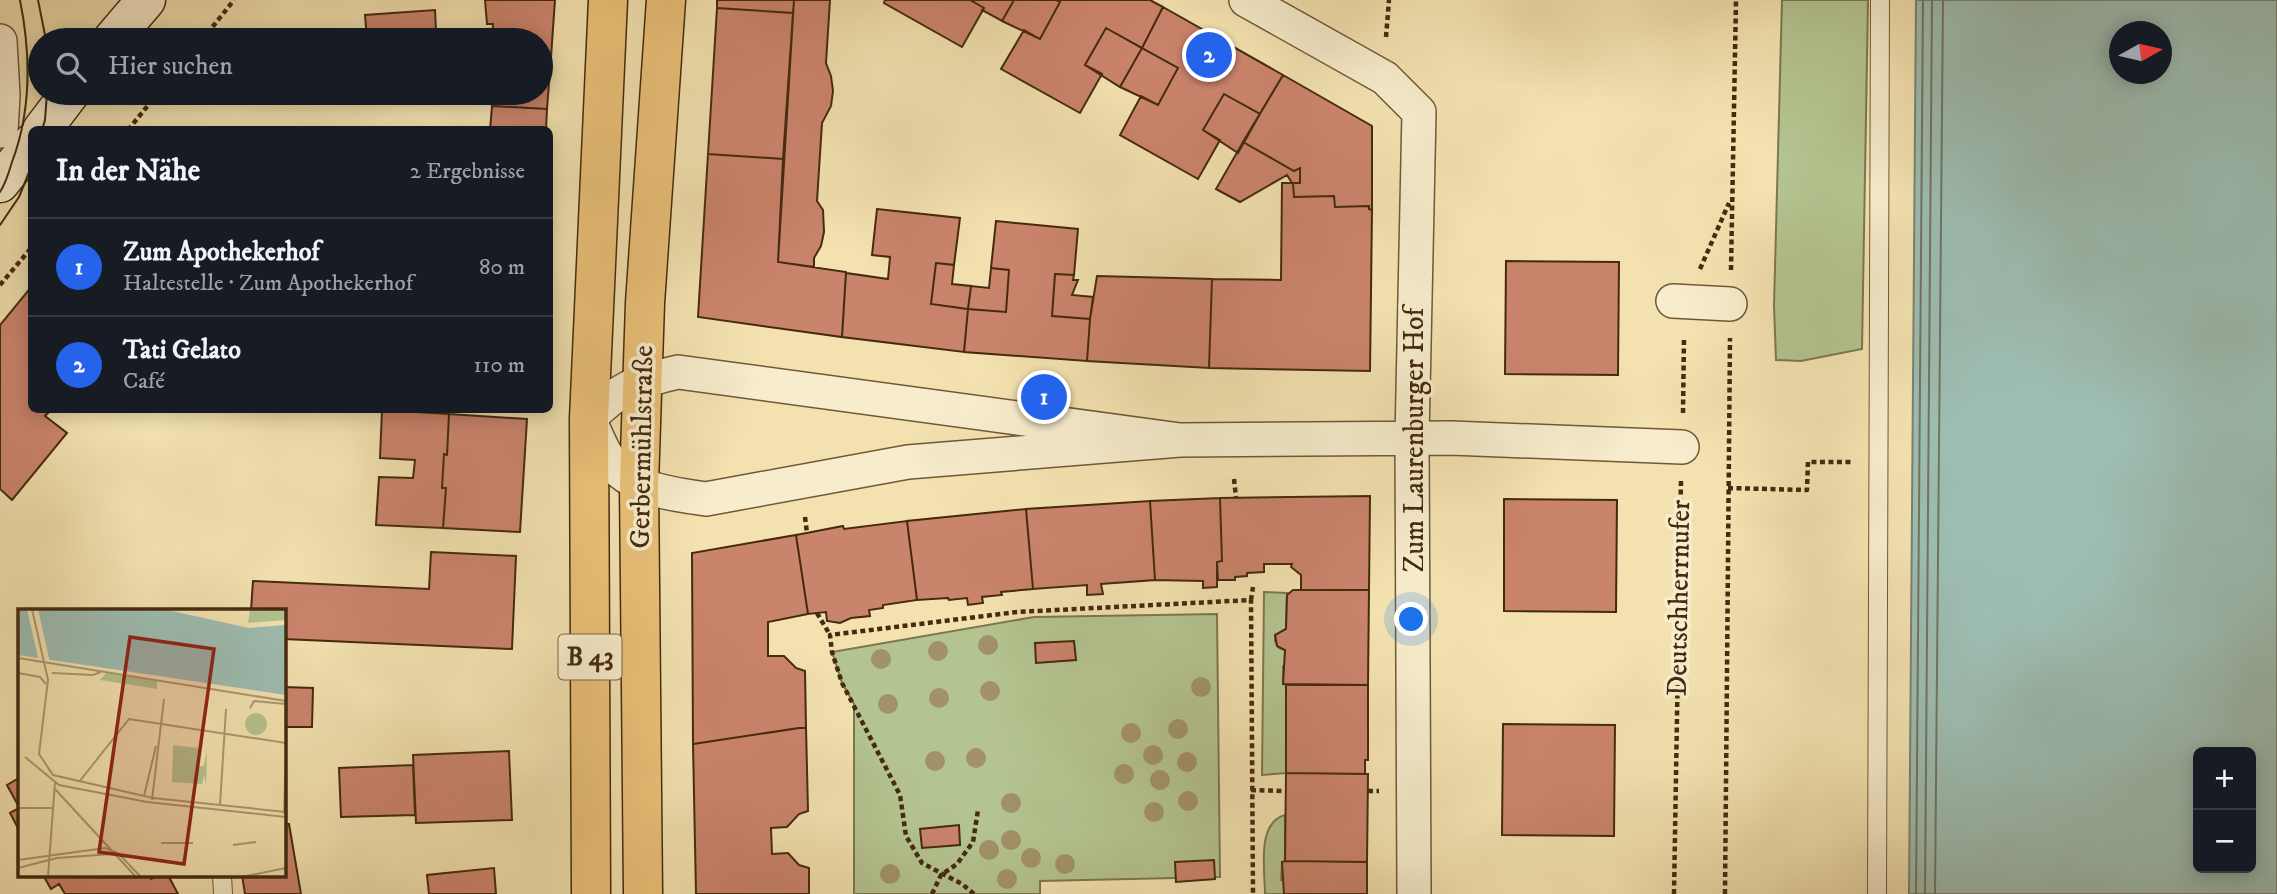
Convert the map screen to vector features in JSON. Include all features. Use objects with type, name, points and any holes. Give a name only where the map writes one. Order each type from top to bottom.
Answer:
[{"type":"main road","name":"Gerbermühlstraße","points":[[591,894],[589,419],[608,0]]},
{"type":"main road","name":"Gerbermühlstraße","points":[[643,894],[639,484],[645,303],[666,0]]},
{"type":"street","points":[[122,28],[146,0]]},
{"type":"street","name":"Zum Laurenburger Hof","points":[[1246,0],[1385,78],[1419,112],[1412,438],[1414,894]]},
{"type":"street","points":[[0,41],[3,95],[1,131]]},
{"type":"street","points":[[45,126],[61,105]]},
{"type":"street","points":[[0,183],[28,148]]},
{"type":"street","points":[[1679,302],[1730,304]]},
{"type":"street","points":[[1180,440],[678,372],[642,380],[621,390],[589,419],[601,446],[618,471],[639,484],[674,495],[706,499],[908,462],[1180,440],[1451,438],[1682,447]]},
{"type":"lane","points":[[1877,894],[1880,0]]},
{"type":"lane","points":[[222,876],[223,894]]},
{"type":"path","points":[[212,28],[234,0]]},
{"type":"path","points":[[1386,42],[1389,0]]},
{"type":"path","name":"Deutschherrnufer","points":[[1726,894],[1731,199],[1736,0]]},
{"type":"path","points":[[131,126],[148,105]]},
{"type":"path","name":"Deutschherrnufer","points":[[1674,894],[1682,447],[1679,302],[1731,199]]},
{"type":"path","points":[[0,285],[28,252]]},
{"type":"path","points":[[1728,488],[1807,490],[1808,462],[1877,463]]},
{"type":"path","points":[[1234,479],[1236,498]]},
{"type":"path","points":[[805,517],[807,533]]},
{"type":"path","points":[[1253,587],[1251,790],[1254,894]]},
{"type":"path","points":[[830,635],[1017,612],[1251,600]]},
{"type":"path","points":[[817,613],[830,635],[832,652],[842,683],[900,795],[906,836],[922,863],[962,884],[974,894]]},
{"type":"path","points":[[1251,790],[1285,791]]},
{"type":"path","points":[[1368,791],[1380,790]]},
{"type":"path","points":[[932,894],[941,874],[957,864],[973,842],[978,810]]},
{"type":"green space","points":[[1782,0],[1868,0],[1862,349],[1801,361],[1776,360],[1774,306]]},
{"type":"green space","points":[[1264,592],[1287,593],[1286,629],[1275,635],[1279,648],[1285,650],[1283,684],[1286,685],[1286,773],[1262,775]]},
{"type":"green space","points":[[1217,614],[1220,877],[1040,881],[1040,894],[854,894],[854,704],[842,683],[832,652],[1034,617]]},
{"type":"green space","points":[[1285,815],[1285,861],[1282,863],[1281,880],[1284,880],[1284,894],[1265,894],[1266,837],[1276,820]]},
{"type":"water","points":[[1916,0],[2277,0],[2277,894],[1909,894]]},
{"type":"building","points":[[485,0],[555,0],[553,28],[493,28],[493,24],[487,24]]},
{"type":"building","points":[[717,0],[794,0],[793,13],[717,8]]},
{"type":"building","points":[[794,0],[830,0],[826,63],[833,91],[831,106],[822,123],[817,201],[823,210],[824,232],[821,246],[814,258],[814,267],[778,262]]},
{"type":"building","points":[[885,0],[970,0],[984,8],[962,47],[884,3]]},
{"type":"building","points":[[970,0],[1014,0],[1002,21]]},
{"type":"building","points":[[1014,0],[1060,2],[1040,39],[1002,21]]},
{"type":"building","points":[[1056,0],[1150,0],[1163,7],[1142,48],[1106,28],[1085,65],[1102,74],[1080,113],[1001,69],[1024,30],[1040,39],[1060,2]]},
{"type":"building","points":[[1163,7],[1283,75],[1260,114],[1224,94],[1203,130],[1220,140],[1198,179],[1120,135],[1141,96],[1158,105],[1178,68],[1142,48]]},
{"type":"building","points":[[717,8],[793,13],[783,159],[708,154]]},
{"type":"building","points":[[435,10],[436,28],[366,28],[365,15]]},
{"type":"building","points":[[1106,28],[1142,48],[1120,87],[1085,65]]},
{"type":"building","points":[[1142,48],[1178,68],[1158,105],[1120,87]]},
{"type":"building","points":[[1283,75],[1372,126],[1372,210],[1369,206],[1335,207],[1334,196],[1294,197],[1293,183],[1300,183],[1300,168],[1294,171],[1243,142]]},
{"type":"building","points":[[1224,94],[1260,114],[1238,153],[1203,130]]},
{"type":"building","points":[[492,105],[547,105],[547,109]]},
{"type":"building","points":[[492,106],[547,109],[546,126],[490,126]]},
{"type":"building","points":[[1243,142],[1294,171],[1300,168],[1300,183],[1292,183],[1287,175],[1240,202],[1216,189]]},
{"type":"building","points":[[708,154],[783,159],[778,262],[846,272],[842,337],[698,317]]},
{"type":"building","points":[[1282,183],[1293,183],[1294,197],[1334,196],[1335,207],[1369,206],[1372,210],[1370,371],[1209,368],[1212,279],[1281,280]]},
{"type":"building","points":[[877,209],[960,218],[954,265],[936,263],[931,304],[968,309],[964,352],[842,337],[846,273],[888,279],[890,257],[872,255]]},
{"type":"building","points":[[996,221],[1078,229],[1074,275],[1055,274],[1052,316],[1090,319],[1087,361],[964,352],[968,309],[1006,312],[1009,270],[991,268]]},
{"type":"building","points":[[1506,261],[1619,262],[1618,375],[1505,374]]},
{"type":"building","points":[[936,263],[954,265],[952,284],[971,286],[968,309],[931,304]]},
{"type":"building","points":[[991,268],[1009,270],[1006,312],[968,309],[971,286],[989,288]]},
{"type":"building","points":[[1055,274],[1074,275],[1073,280],[1078,280],[1072,295],[1093,297],[1090,319],[1052,316]]},
{"type":"building","points":[[1097,276],[1212,279],[1209,368],[1087,361]]},
{"type":"building","points":[[28,291],[28,413],[48,413],[45,416],[67,433],[12,500],[0,489],[0,325]]},
{"type":"building","points":[[382,413],[449,414],[442,488],[446,488],[443,528],[376,525],[379,477],[413,478],[415,460],[380,458]]},
{"type":"building","points":[[449,414],[527,419],[520,532],[443,528],[446,488],[442,488]]},
{"type":"building","points":[[1370,496],[1369,590],[1301,590],[1301,575],[1291,567],[1292,564],[1264,564],[1264,572],[1247,573],[1247,576],[1235,577],[1235,580],[1218,580],[1217,562],[1222,561],[1220,498]]},
{"type":"building","points":[[1220,498],[1222,561],[1217,562],[1217,587],[1203,588],[1203,581],[1155,580],[1150,501]]},
{"type":"building","points":[[1504,499],[1617,500],[1616,612],[1504,611]]},
{"type":"building","points":[[1150,501],[1155,580],[1101,584],[1103,594],[1087,595],[1087,585],[1033,589],[1026,509]]},
{"type":"building","points":[[1026,509],[1033,589],[1001,592],[1002,595],[982,597],[983,603],[968,605],[967,598],[917,600],[907,521]]},
{"type":"building","points":[[907,521],[917,600],[883,605],[883,608],[869,610],[870,616],[851,618],[840,623],[827,621],[826,612],[808,614],[796,535],[843,526],[844,529]]},
{"type":"building","points":[[796,535],[808,614],[768,622],[768,656],[784,656],[796,668],[805,671],[806,727],[693,744],[692,553]]},
{"type":"building","points":[[431,552],[516,556],[512,649],[285,639],[285,609],[251,609],[253,581],[429,589]]},
{"type":"building","points":[[1293,590],[1369,590],[1368,685],[1283,684],[1285,650],[1277,646],[1275,635],[1286,629],[1287,595]]},
{"type":"building","points":[[1074,641],[1076,660],[1036,663],[1035,643]]},
{"type":"building","points":[[1286,685],[1368,685],[1368,760],[1365,760],[1365,774],[1286,773]]},
{"type":"building","points":[[285,687],[313,688],[312,727],[285,727]]},
{"type":"building","points":[[1503,724],[1615,725],[1614,836],[1502,835]]},
{"type":"building","points":[[806,727],[808,811],[799,814],[787,827],[771,828],[772,854],[788,853],[799,865],[809,868],[809,894],[696,894],[693,744]]},
{"type":"building","points":[[509,751],[512,820],[416,823],[413,755]]},
{"type":"building","points":[[413,765],[415,815],[341,817],[339,768]]},
{"type":"building","points":[[1286,773],[1368,774],[1367,862],[1285,861]]},
{"type":"building","points":[[18,779],[18,805],[7,785]]},
{"type":"building","points":[[18,809],[18,828],[10,813]]},
{"type":"building","points":[[285,824],[289,824],[301,894],[245,894],[242,876],[285,876]]},
{"type":"building","points":[[959,825],[960,845],[922,848],[920,829]]},
{"type":"building","points":[[1214,860],[1215,879],[1176,882],[1175,862]]},
{"type":"building","points":[[1282,862],[1367,862],[1367,894],[1284,894]]},
{"type":"building","points":[[494,868],[496,894],[429,894],[427,875]]},
{"type":"building","points":[[44,876],[150,876],[151,879],[169,876],[178,894],[65,894],[59,884],[51,889]]},
{"type":"tram line","points":[[0,192],[19,142],[26,102],[28,61],[20,0]]},
{"type":"tram line","points":[[38,0],[44,28]]},
{"type":"tram line","points":[[43,126],[46,105]]},
{"type":"tram line","points":[[0,225],[19,197],[28,175]]},
{"type":"place","name":"Tati Gelato","points":[[1209,55]]},
{"type":"place","name":"Zum Apothekerhof","points":[[1044,397]]}]
